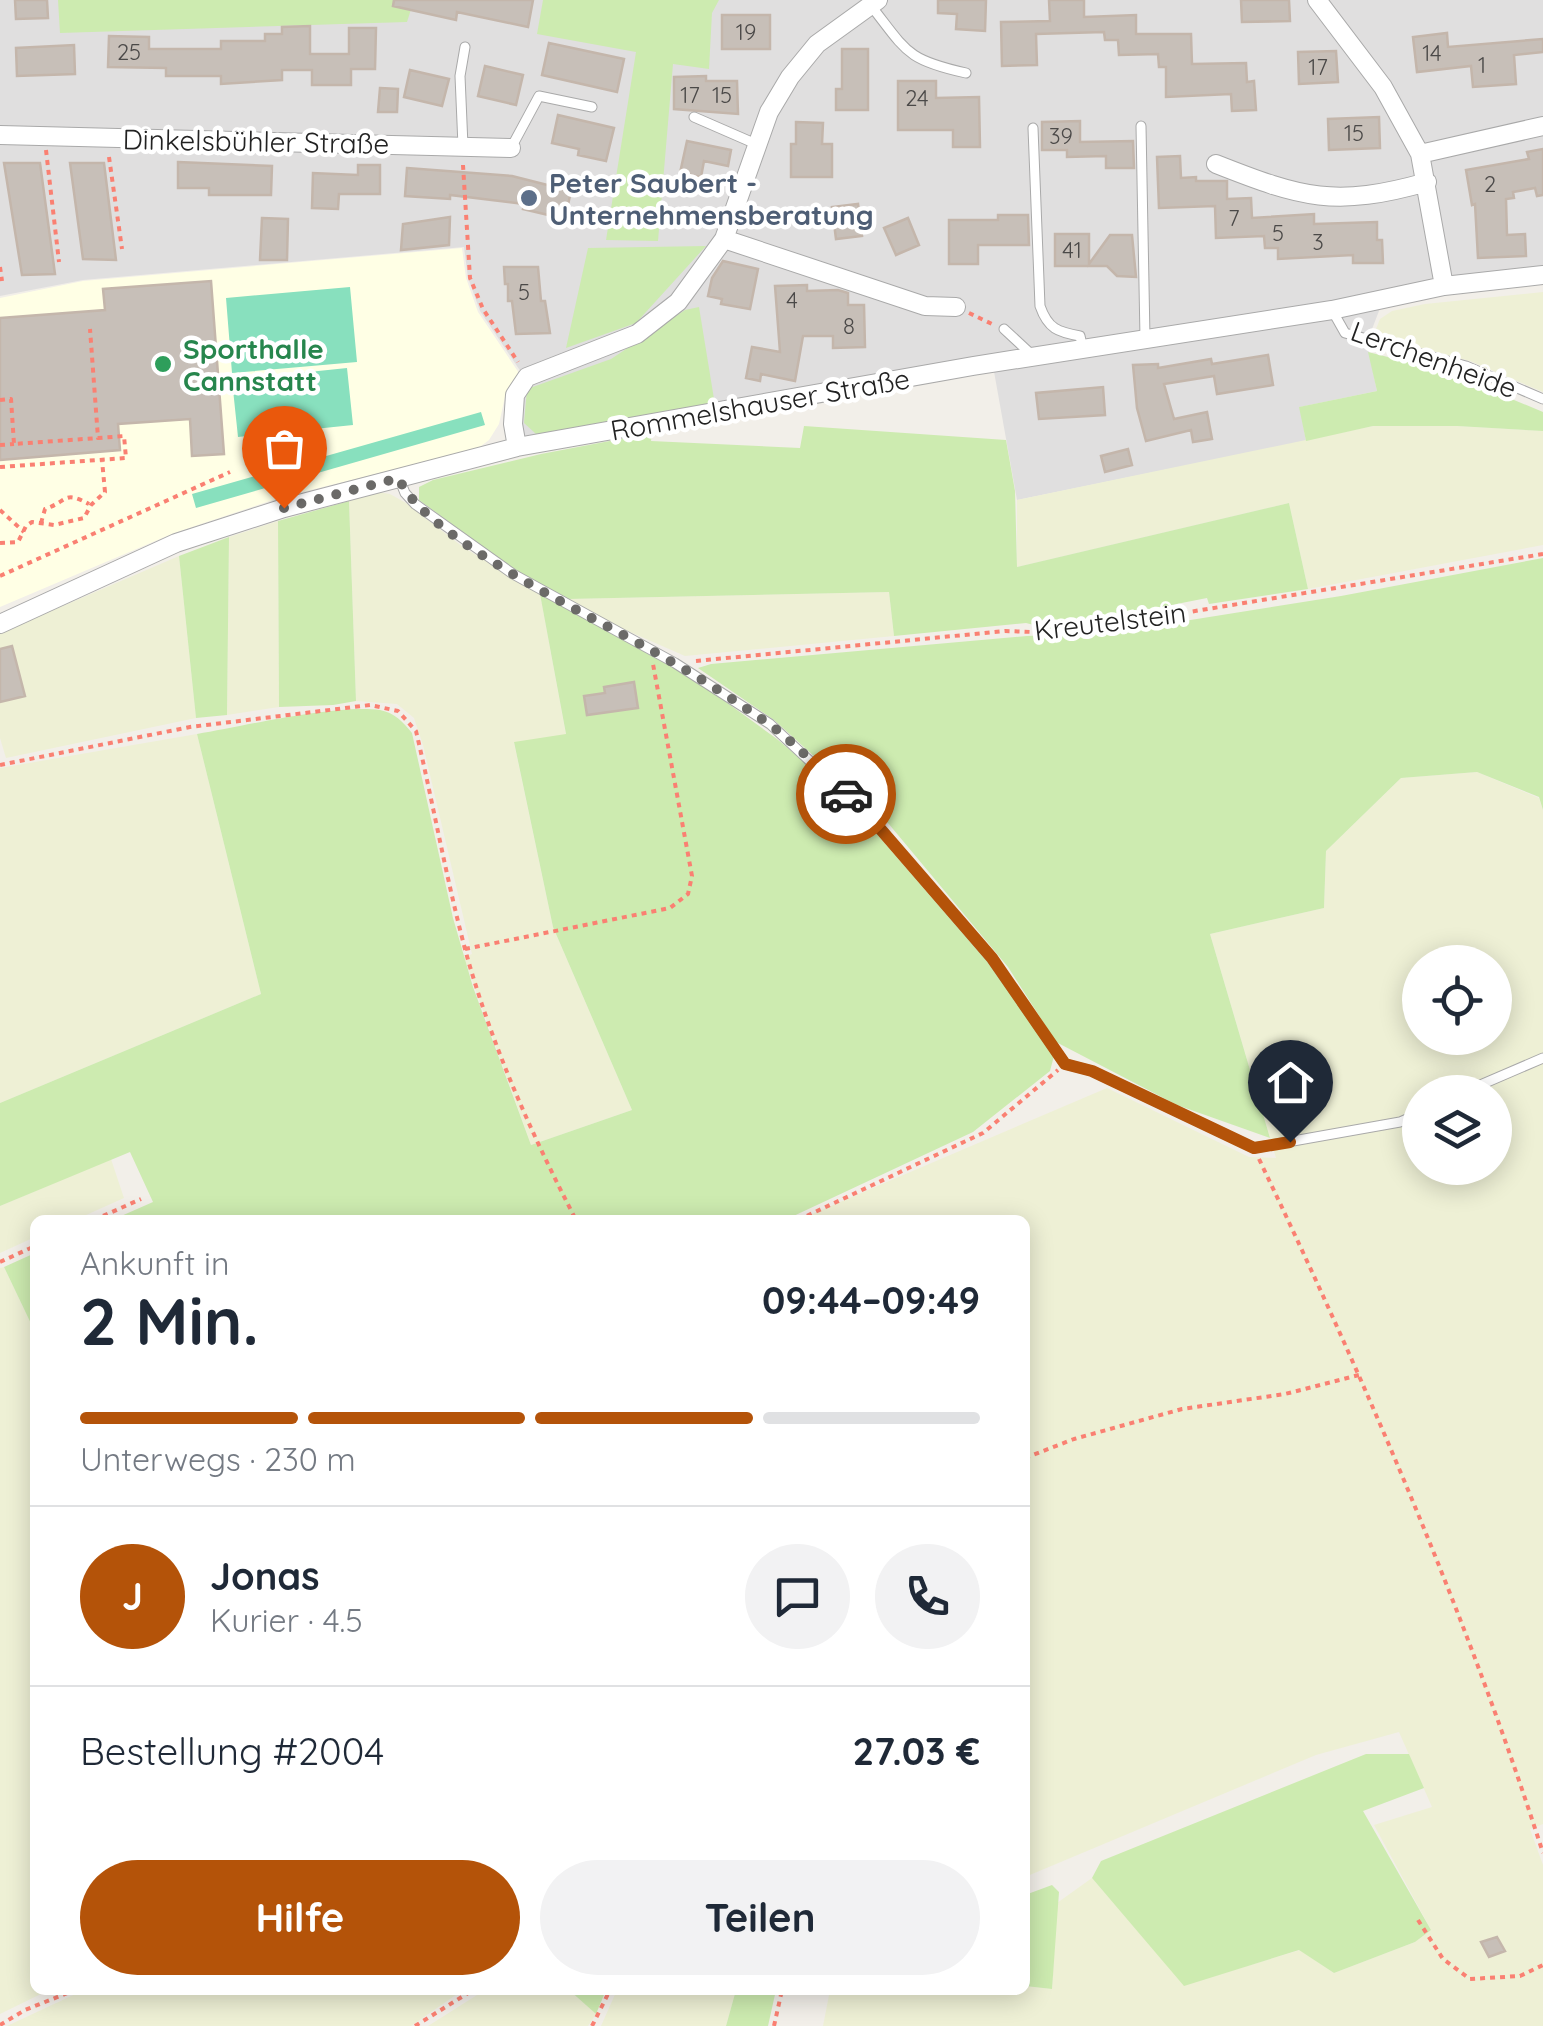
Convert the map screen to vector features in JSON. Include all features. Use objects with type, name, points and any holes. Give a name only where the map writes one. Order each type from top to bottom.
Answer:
[{"type":"street","points":[[1317,0],[1382,86],[1420,154],[1444,286]]},
{"type":"street","points":[[517,447],[513,424],[515,395],[527,377],[637,334],[678,302],[724,238],[768,112],[790,77],[817,44],[875,3]]},
{"type":"street","points":[[1420,154],[1543,126]]},
{"type":"street","name":"Dinkelsbühler Straße","points":[[0,134],[511,148]]},
{"type":"street","points":[[1216,164],[1284,190],[1325,199],[1377,196],[1427,182]]},
{"type":"street","points":[[724,238],[925,306],[956,307]]},
{"type":"street","name":"Rommelshauser Straße","points":[[0,624],[176,543],[284,508],[517,447],[1332,310],[1444,286],[1543,275]]},
{"type":"lane","points":[[875,3],[907,52],[931,65],[966,72]]},
{"type":"lane","points":[[463,146],[460,76],[465,47]]},
{"type":"lane","points":[[511,148],[539,96],[592,108]]},
{"type":"lane","points":[[694,118],[756,144]]},
{"type":"lane","points":[[1141,126],[1145,342]]},
{"type":"lane","points":[[1033,128],[1040,306],[1046,323],[1059,333],[1080,336],[1083,350]]},
{"type":"lane","name":"Lerchenheide","points":[[1332,310],[1345,333],[1466,366],[1543,399]]},
{"type":"lane","points":[[1004,329],[1035,357]]},
{"type":"lane","points":[[399,478],[404,492],[415,504],[513,574],[675,663],[770,724],[870,817],[992,958],[1065,1064],[1092,1071],[1254,1148],[1402,1121]]},
{"type":"lane","points":[[1504,1075],[1543,1058]]},
{"type":"path","points":[[44,136],[59,262]]},
{"type":"path","points":[[106,137],[122,249]]},
{"type":"path","points":[[463,146],[470,278],[483,309],[527,377]]},
{"type":"path","points":[[0,267],[2,281]]},
{"type":"path","points":[[956,307],[1004,329]]},
{"type":"path","points":[[90,329],[98,438]]},
{"type":"path","points":[[0,400],[11,399],[14,444]]},
{"type":"path","points":[[0,445],[124,436],[126,458],[0,467]]},
{"type":"path","points":[[0,543],[18,542],[32,522],[54,526],[84,518],[105,492],[102,460]]},
{"type":"path","points":[[0,576],[230,472]]},
{"type":"path","points":[[41,522],[45,509],[56,506],[65,497],[75,496],[91,505]]},
{"type":"path","points":[[0,510],[24,532]]},
{"type":"path","name":"Kreutelstein","points":[[675,663],[1006,632],[1061,633],[1543,554]]},
{"type":"path","points":[[465,949],[670,908],[688,894],[692,876],[650,649]]},
{"type":"path","points":[[0,764],[190,727],[370,705],[398,711],[416,731],[465,949],[530,1131],[573,1215]]},
{"type":"path","points":[[809,1215],[983,1133],[1065,1064]]},
{"type":"path","points":[[1254,1148],[1359,1376],[1456,1610],[1543,1853]]},
{"type":"path","points":[[105,1215],[141,1199]]},
{"type":"path","points":[[0,1262],[30,1248]]},
{"type":"path","points":[[1030,1456],[1074,1439],[1182,1408],[1285,1394],[1359,1376]]},
{"type":"path","points":[[1418,1920],[1443,1959],[1470,1980],[1520,1976],[1543,1965]]},
{"type":"path","points":[[0,2025],[64,1995]]},
{"type":"path","points":[[415,2026],[465,1995]]},
{"type":"path","points":[[592,2026],[608,1995]]},
{"type":"path","points":[[774,2026],[781,1995]]},
{"type":"shaded area","points":[[0,0],[1543,0],[1543,282],[1384,298],[1367,342],[1377,391],[1300,407],[1306,441],[1017,500],[993,366],[520,445],[521,372],[480,311],[468,278],[464,247],[83,280],[0,296]]},
{"type":"shaded area","points":[[462,248],[466,278],[478,312],[519,373],[506,392],[499,424],[489,440],[477,449],[282,497],[174,533],[0,607],[0,298],[83,281]]},
{"type":"shaded area","points":[[1543,292],[1543,392],[1470,361],[1390,340],[1376,329],[1380,319],[1392,311]]},
{"type":"shaded area","points":[[1373,426],[1543,431],[1543,545],[1308,589],[1289,503],[1017,567],[1017,500]]},
{"type":"shaded area","points":[[378,492],[406,503],[463,547],[540,594],[566,735],[514,743],[553,927],[632,1110],[531,1145],[464,957],[472,954],[414,718],[397,704],[356,701],[349,501]]},
{"type":"shaded area","points":[[278,521],[279,707],[227,715],[229,537]]},
{"type":"shaded area","points":[[179,556],[196,718],[6,758],[0,738],[0,633]]},
{"type":"shaded area","points":[[889,592],[894,636],[685,656],[568,599]]},
{"type":"shaded area","points":[[197,734],[261,994],[0,1103],[0,768]]},
{"type":"shaded area","points":[[1477,772],[1539,798],[1543,810],[1543,1824],[1530,1829],[1543,1865],[1543,2026],[823,2026],[829,1995],[1030,1995],[1030,1987],[1052,1989],[1057,1903],[1092,1878],[1184,1985],[1300,1950],[1334,1973],[1415,1942],[1431,1930],[1374,1825],[1432,1807],[1399,1732],[1316,1755],[1030,1875],[1030,1215],[810,1215],[1107,1088],[1249,1157],[1276,1158],[1210,934],[1324,908],[1326,851],[1401,778]]},
{"type":"shaded area","points":[[111,1159],[124,1198],[86,1215],[30,1215],[30,1239],[0,1253],[0,1206]]},
{"type":"shaded area","points":[[4,1267],[30,1322],[30,1995],[39,1995],[0,2014],[0,1268]]},
{"type":"shaded area","points":[[73,1995],[456,1995],[411,2026],[7,2026]]},
{"type":"shaded area","points":[[477,1995],[575,1995],[596,2014],[588,2026],[428,2026]]},
{"type":"shaded area","points":[[615,1995],[735,1995],[726,2026],[601,2026]]},
{"type":"green space","points":[[58,0],[414,0],[407,22],[60,33]]},
{"type":"green space","points":[[543,0],[719,0],[712,13],[709,69],[673,64],[658,241],[606,240],[636,52],[537,34]]},
{"type":"green space","points":[[706,246],[636,323],[566,348],[588,248]]},
{"type":"green space","points":[[350,287],[357,362],[232,373],[226,298]]},
{"type":"green space","points":[[699,307],[715,405],[536,434],[524,423],[527,389],[611,359],[685,310]]},
{"type":"green space","points":[[1368,352],[1447,372],[1543,412],[1543,431],[1373,426],[1306,441],[1299,407],[1377,391]]},
{"type":"green space","points":[[347,368],[353,425],[238,437],[232,380]]},
{"type":"green space","points":[[481,412],[485,425],[196,508],[192,494]]},
{"type":"green space","points":[[804,426],[1006,440],[1015,491],[1017,567],[1289,503],[1308,589],[1209,604],[1207,598],[1050,629],[1026,623],[894,636],[889,592],[568,599],[523,576],[419,500],[419,487],[433,480],[541,454],[652,433],[651,441],[800,448]]},
{"type":"green space","points":[[349,501],[356,701],[279,707],[278,521]]},
{"type":"green space","points":[[229,537],[227,715],[196,718],[179,556]]},
{"type":"green space","points":[[1543,558],[1543,810],[1539,797],[1477,772],[1401,778],[1326,851],[1324,908],[1210,934],[1270,1138],[1177,1105],[1056,1042],[1008,967],[888,823],[774,720],[698,668],[1027,636],[1109,633],[1341,596]]},
{"type":"green space","points":[[540,594],[697,681],[777,739],[843,795],[997,973],[1055,1052],[1050,1071],[973,1132],[796,1215],[123,1215],[153,1202],[130,1152],[0,1206],[0,1103],[261,994],[197,734],[315,713],[380,710],[398,718],[412,733],[453,918],[473,987],[531,1145],[632,1110],[553,927],[514,742],[566,734]]},
{"type":"green space","points":[[30,1255],[30,1322],[4,1267]]},
{"type":"green space","points":[[1366,1754],[1409,1754],[1424,1788],[1363,1811],[1431,1930],[1415,1942],[1334,1973],[1299,1950],[1184,1986],[1092,1878],[1101,1861]]},
{"type":"green space","points":[[1052,1885],[1059,1892],[1052,1989],[1030,1987],[1030,1893]]},
{"type":"green space","points":[[575,1995],[604,1995],[596,2014]]},
{"type":"green space","points":[[735,1995],[775,1995],[768,2026],[726,2026]]},
{"type":"building","points":[[15,0],[47,0],[48,18],[16,19]]},
{"type":"building","points":[[394,0],[533,0],[528,27],[457,12],[456,20],[393,6]]},
{"type":"building","points":[[938,0],[986,0],[985,31],[956,29],[957,14],[938,13]]},
{"type":"building","points":[[1049,0],[1084,0],[1084,17],[1136,15],[1136,34],[1191,34],[1192,64],[1246,63],[1247,82],[1254,81],[1256,110],[1232,111],[1231,94],[1166,97],[1166,67],[1159,67],[1158,54],[1119,55],[1118,40],[1105,40],[1104,32],[1036,34],[1037,65],[1002,66],[1001,22],[1050,21]]},
{"type":"building","points":[[1241,0],[1289,0],[1290,21],[1242,22]]},
{"type":"building","points":[[722,15],[770,15],[770,49],[722,49]]},
{"type":"building","points":[[310,26],[310,54],[349,54],[349,28],[376,28],[375,69],[351,69],[351,85],[312,85],[312,70],[282,70],[282,80],[221,84],[221,76],[166,76],[166,68],[108,67],[109,36],[149,37],[149,49],[221,49],[221,41],[265,41],[265,34],[282,34],[282,27]]},
{"type":"building","points":[[1447,33],[1448,47],[1543,39],[1543,52],[1514,55],[1516,84],[1473,87],[1471,66],[1417,72],[1413,37]]},
{"type":"building","points":[[549,43],[624,59],[617,92],[542,75]]},
{"type":"building","points":[[74,45],[75,74],[17,76],[16,48]]},
{"type":"building","points":[[842,49],[868,49],[868,110],[836,110],[836,89],[842,89]]},
{"type":"building","points":[[1336,51],[1338,82],[1299,84],[1298,52]]},
{"type":"building","points":[[485,66],[523,75],[516,105],[478,96]]},
{"type":"building","points":[[410,70],[449,79],[442,106],[404,97]]},
{"type":"building","points":[[706,76],[706,81],[737,81],[738,114],[674,109],[674,77]]},
{"type":"building","points":[[898,81],[936,81],[936,98],[979,97],[980,147],[953,147],[953,130],[898,130]]},
{"type":"building","points":[[380,88],[398,89],[397,112],[378,112]]},
{"type":"building","points":[[558,115],[614,128],[606,161],[578,155],[579,149],[552,143]]},
{"type":"building","points":[[1379,117],[1380,148],[1329,150],[1328,119]]},
{"type":"building","points":[[1080,121],[1080,142],[1133,141],[1134,168],[1106,168],[1106,156],[1067,157],[1067,150],[1042,150],[1042,122]]},
{"type":"building","points":[[796,122],[823,123],[822,144],[832,144],[832,177],[791,177]]},
{"type":"building","points":[[687,141],[731,150],[728,166],[704,161],[701,177],[680,173]]},
{"type":"building","points":[[1543,149],[1543,195],[1537,196],[1535,188],[1513,192],[1514,198],[1506,199],[1507,235],[1525,234],[1526,256],[1478,258],[1475,204],[1472,205],[1466,170],[1529,159],[1527,152]]},
{"type":"building","points":[[1180,156],[1181,178],[1227,181],[1227,199],[1251,198],[1252,218],[1314,214],[1314,224],[1377,222],[1383,263],[1353,263],[1353,255],[1278,259],[1278,248],[1265,248],[1264,236],[1216,238],[1215,206],[1159,208],[1157,157]]},
{"type":"building","points":[[178,162],[272,166],[271,195],[209,195],[209,188],[178,188]]},
{"type":"building","points":[[4,163],[40,163],[55,274],[22,275]]},
{"type":"building","points":[[70,163],[104,163],[116,260],[83,259]]},
{"type":"building","points":[[358,165],[380,165],[380,194],[339,194],[338,209],[312,208],[313,173],[358,175]]},
{"type":"building","points":[[407,168],[512,176],[571,191],[565,219],[523,209],[524,204],[450,195],[450,199],[405,196]]},
{"type":"building","points":[[858,204],[862,236],[836,239],[832,207]]},
{"type":"building","points":[[998,215],[1028,215],[1029,245],[978,245],[978,264],[949,264],[949,220],[998,220]]},
{"type":"building","points":[[450,217],[449,245],[401,250],[403,224]]},
{"type":"building","points":[[262,218],[288,219],[287,260],[260,260]]},
{"type":"building","points":[[908,218],[919,245],[896,255],[884,228]]},
{"type":"building","points":[[1055,234],[1089,234],[1089,264],[1110,235],[1132,235],[1136,277],[1117,276],[1107,266],[1055,266]]},
{"type":"building","points":[[723,261],[758,269],[750,309],[721,304],[722,299],[708,296],[712,278]]},
{"type":"building","points":[[504,267],[538,267],[541,301],[545,301],[550,333],[516,334]]},
{"type":"building","points":[[211,281],[224,454],[192,456],[190,419],[118,424],[120,450],[0,460],[0,318],[105,310],[103,289]]},
{"type":"building","points":[[807,285],[807,291],[848,293],[848,305],[864,305],[865,347],[833,348],[833,336],[803,336],[795,381],[761,374],[760,381],[746,378],[752,347],[780,352],[775,286]]},
{"type":"building","points":[[1268,355],[1273,385],[1217,394],[1214,376],[1164,384],[1174,419],[1207,412],[1212,439],[1193,442],[1191,430],[1146,441],[1137,408],[1133,365],[1158,364],[1158,368],[1211,359],[1212,364]]},
{"type":"building","points":[[1103,387],[1105,415],[1039,419],[1036,393]]},
{"type":"building","points":[[1128,449],[1132,465],[1105,472],[1101,456]]},
{"type":"building","points":[[12,646],[25,696],[0,702],[0,649]]},
{"type":"building","points":[[634,682],[638,708],[587,715],[584,696],[605,693],[604,687]]},
{"type":"building","points":[[1497,1937],[1505,1951],[1489,1957],[1481,1942]]},
{"type":"way so far","points":[[284,508],[399,478],[404,492],[415,504],[452,533],[513,574],[675,663],[770,724],[846,794]]},
{"type":"place","name":"Peter Saubert - Unternehmensberatung","points":[[529,198]]},
{"type":"place","name":"Sporthalle Cannstatt","points":[[163,364]]},
{"type":"route","points":[[846,794],[992,958],[1065,1064],[1092,1071],[1254,1148],[1290,1142]]}]
